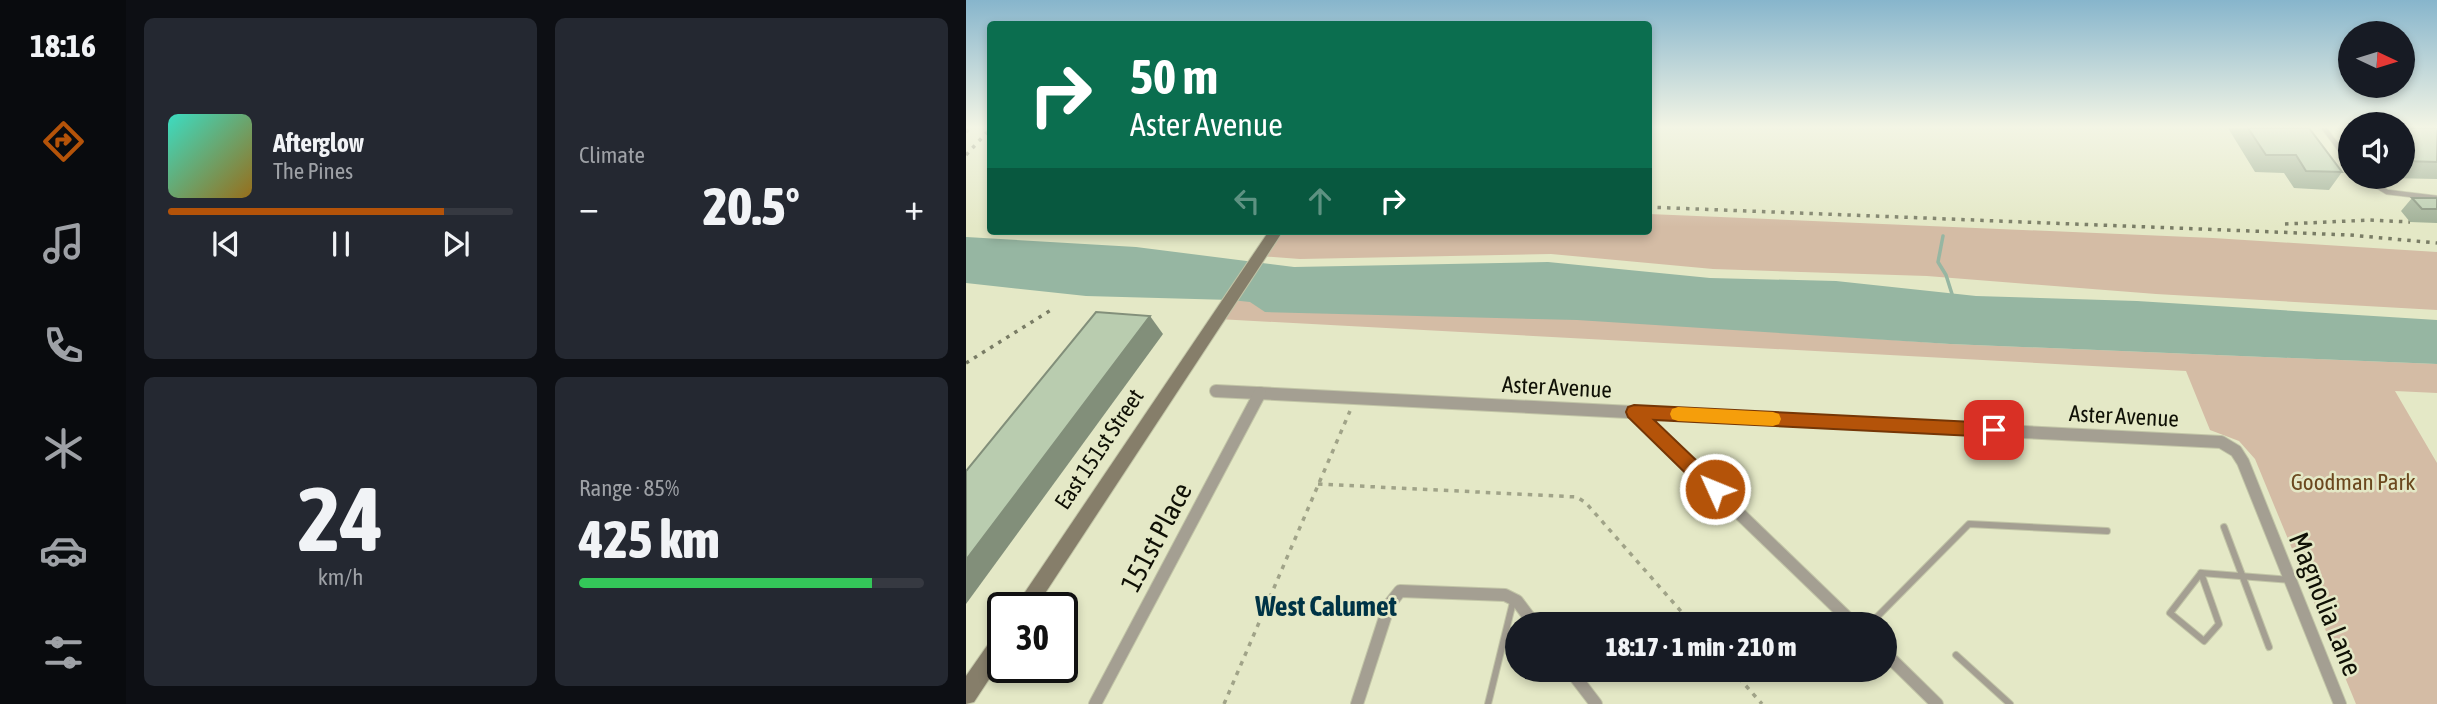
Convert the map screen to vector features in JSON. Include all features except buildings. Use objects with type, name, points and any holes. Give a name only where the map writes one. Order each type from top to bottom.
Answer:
[{"type":"street","points":[[1218,319],[1274,235]]},
{"type":"street","name":"East 151st Street","points":[[1034,592],[1218,319]]},
{"type":"street","name":"Aster Avenue","points":[[1216,391],[2215,441],[2231,448]]},
{"type":"street","name":"151st Place","points":[[1095,704],[1260,393]]},
{"type":"street","points":[[1634,412],[1842,612]]},
{"type":"street","name":"Magnolia Lane","points":[[2231,448],[2243,463],[2340,704]]},
{"type":"street","points":[[1357,704],[1389,605],[1397,594],[1411,590],[1496,594],[1514,598],[1525,612]]},
{"type":"street","points":[[966,694],[987,663]]},
{"type":"street","points":[[1897,665],[1937,704]]},
{"type":"street","points":[[1579,682],[1596,704]]},
{"type":"lane","points":[[2377,189],[2400,197],[2437,198]]},
{"type":"lane","points":[[1882,612],[1969,524],[2107,531]]},
{"type":"lane","points":[[2224,527],[2269,647]]},
{"type":"lane","points":[[2201,573],[2290,580]]},
{"type":"lane","points":[[2201,573],[2219,624],[2204,641],[2170,613],[2201,573]]},
{"type":"lane","points":[[1488,704],[1514,598]]},
{"type":"lane","points":[[1956,654],[2010,704]]},
{"type":"path","points":[[1224,704],[1355,398]]},
{"type":"path","points":[[1318,484],[1577,497],[1587,503],[1682,612]]},
{"type":"path","points":[[1743,682],[1762,704]]},
{"type":"green space","points":[[1652,214],[2213,238],[2437,252],[2437,310],[2156,294],[1927,276],[1713,269],[1551,254],[1300,259],[1260,256],[1273,235],[1652,235]]},
{"type":"green space","name":"Goodman Park","points":[[1231,300],[1581,318],[1950,344],[2437,364],[2437,393],[2395,391],[2437,463],[2437,704],[2356,704],[2255,459],[2239,441],[2210,430],[2186,371],[1218,319]]},
{"type":"shaded area","points":[[966,237],[1136,247],[1294,267],[1548,262],[1710,278],[1836,281],[1976,296],[2137,301],[2437,320],[2437,364],[1950,344],[1577,320],[1265,312],[1250,302],[1231,300],[1086,296],[966,283]]},
{"type":"waterway","points":[[1943,236],[1938,262],[1946,275],[1952,294]]},
{"type":"railway","points":[[1652,207],[2350,235],[2437,243]]},
{"type":"railway","points":[[2285,224],[2370,220],[2410,222]]},
{"type":"railway","points":[[966,363],[1051,310]]},
{"type":"slow traffic","points":[[1678,414],[1773,419]]},
{"type":"district","name":"West Calumet","points":[[1326,606]]},
{"type":"route","points":[[1715,489],[1634,412],[1994,430]]}]
